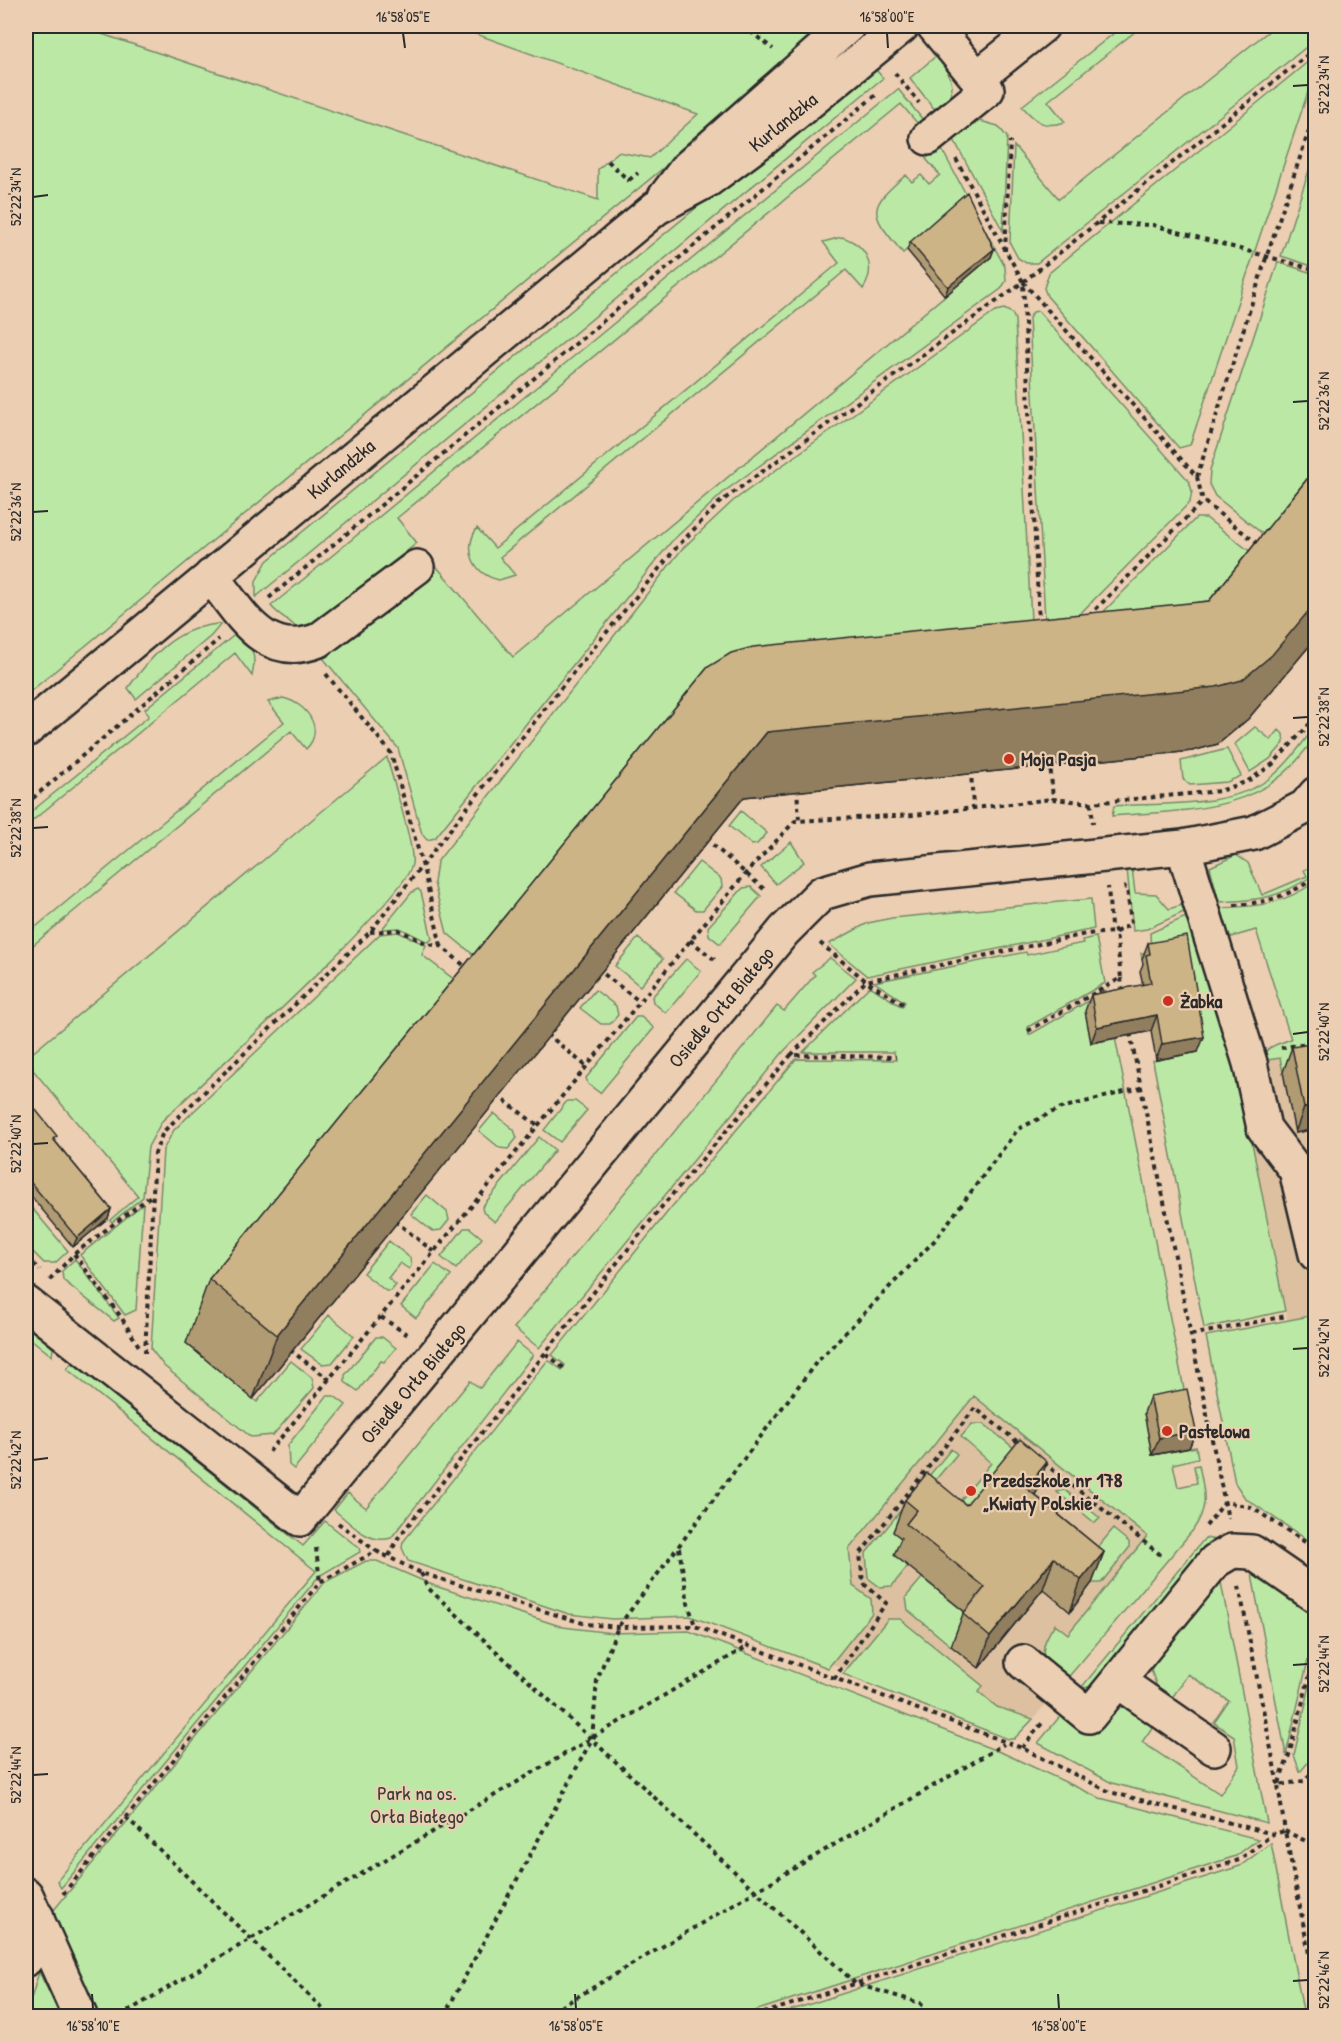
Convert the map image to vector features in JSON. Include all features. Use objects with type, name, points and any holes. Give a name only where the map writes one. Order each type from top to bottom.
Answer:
[{"type":"street","name":"Kurlandzka","points":[[656,208],[687,168],[848,26]]},
{"type":"street","name":"Kurlandzka","points":[[26,730],[656,208],[718,173],[902,26]]},
{"type":"street","points":[[934,26],[977,78],[1042,26]]},
{"type":"street","points":[[934,133],[987,90]]},
{"type":"street","points":[[210,576],[266,639],[282,647],[303,646],[319,640],[417,567]]},
{"type":"street","name":"Osiedle Orła Białego","points":[[308,1532],[784,931],[822,893],[870,879],[1183,847],[1254,833],[1305,807],[1316,794]]},
{"type":"street","points":[[1183,847],[1250,1063],[1264,1128],[1306,1168],[1316,1254]]},
{"type":"street","points":[[27,1304],[66,1352],[308,1532]]},
{"type":"street","points":[[1023,1662],[1089,1716],[1215,1561],[1233,1551],[1252,1552],[1316,1596]]},
{"type":"street","points":[[1118,1681],[1214,1748]]},
{"type":"street","points":[[26,1959],[31,1906]]},
{"type":"street","points":[[31,1906],[80,2016]]},
{"type":"path","points":[[74,1254],[121,1317],[144,1356],[155,1153],[164,1132],[370,932],[568,679],[677,547],[719,503],[1023,282],[1316,48]]},
{"type":"path","points":[[889,84],[906,70]]},
{"type":"path","points":[[898,77],[1023,282],[1197,477],[1203,501],[1264,549]]},
{"type":"path","points":[[26,804],[245,617],[880,92]]},
{"type":"path","points":[[1197,477],[1267,255],[1316,110]]},
{"type":"path","points":[[1005,251],[1010,141]]},
{"type":"path","points":[[1098,223],[1153,225],[1215,244],[1267,255],[1316,270]]},
{"type":"path","points":[[1023,282],[1040,629]]},
{"type":"path","points":[[1082,622],[1203,501]]},
{"type":"path","points":[[303,646],[391,753],[423,867],[441,946]]},
{"type":"path","points":[[1049,756],[1053,799]]},
{"type":"path","points":[[970,766],[974,808]]},
{"type":"path","points":[[962,768],[982,766]]},
{"type":"path","points":[[789,785],[803,783]]},
{"type":"path","points":[[796,784],[799,821]]},
{"type":"path","points":[[698,843],[709,829]]},
{"type":"path","points":[[703,837],[765,890]]},
{"type":"path","points":[[1231,905],[1263,903],[1301,887],[1316,877]]},
{"type":"path","points":[[389,1556],[398,1538],[664,1204],[791,1055],[866,981],[1075,937],[1116,932],[1131,924],[1127,888],[1118,884]]},
{"type":"path","points":[[1107,890],[1111,926],[1116,932],[1124,1000]]},
{"type":"path","points":[[370,932],[399,930],[427,944],[441,946],[474,974]]},
{"type":"path","points":[[813,937],[866,981],[903,1004]]},
{"type":"path","points":[[591,973],[602,960]]},
{"type":"path","points":[[595,968],[639,1001]]},
{"type":"path","points":[[1028,1031],[1120,978]]},
{"type":"path","points":[[1128,1022],[1233,1551],[1316,1989]]},
{"type":"path","points":[[542,1029],[586,1066]]},
{"type":"path","points":[[1274,1050],[1316,1041]]},
{"type":"path","points":[[791,1055],[896,1057]]},
{"type":"path","points":[[444,2016],[592,1738],[597,1680],[618,1627],[816,1364],[935,1240],[1018,1129],[1061,1108],[1140,1088]]},
{"type":"path","points":[[494,1092],[537,1125]]},
{"type":"path","points":[[27,1304],[74,1254],[153,1194]]},
{"type":"path","points":[[387,1224],[396,1213]]},
{"type":"path","points":[[392,1218],[434,1252]]},
{"type":"path","points":[[1191,1335],[1286,1316]]},
{"type":"path","points":[[292,1341],[287,1348],[330,1380]]},
{"type":"path","points":[[545,1353],[564,1368]]},
{"type":"path","points":[[834,1679],[886,1603],[863,1583],[860,1554],[975,1408],[1022,1445]]},
{"type":"path","points":[[1040,1460],[1162,1556]]},
{"type":"path","points":[[308,1532],[320,1582]]},
{"type":"path","points":[[679,1547],[688,1603],[695,1626]]},
{"type":"path","points":[[31,1906],[63,1893],[320,1582],[376,1551],[421,1573],[564,1619],[618,1627],[695,1626],[1005,1744],[1022,1748],[1110,1792],[1273,1834]]},
{"type":"path","points":[[421,1573],[428,1588],[856,1984],[920,2003],[932,2016]]},
{"type":"path","points":[[120,2016],[748,1646]]},
{"type":"path","points":[[1278,1785],[1289,1755],[1316,1651]]},
{"type":"path","points":[[1022,1748],[1046,1718]]},
{"type":"path","points":[[545,2016],[1005,1744]]},
{"type":"path","points":[[1278,1785],[1304,1781],[1316,1768]]},
{"type":"path","points":[[126,1817],[330,2016]]},
{"type":"path","points":[[755,2016],[1239,1860],[1273,1834],[1285,1831],[1316,1846]]},
{"type":"shaded area","points":[[1315,1051],[1315,1327],[1290,1332],[1237,1066]]},
{"type":"shaded area","name":"Przedszkole nr 178 „Kwiaty Polskie”","points":[[957,1284],[1160,1546],[1065,1681],[1021,1733],[832,1664],[696,1608]]},
{"type":"green space","points":[[26,26],[78,26],[598,200],[598,169],[618,152],[650,158],[698,114],[454,26],[835,26],[26,695]]},
{"type":"green space","points":[[1123,26],[1142,26],[1048,101],[1065,122],[1051,125],[1041,123],[1022,106]]},
{"type":"green space","points":[[1275,26],[1315,26],[1315,40],[1037,263],[1026,263],[1018,258],[1010,243],[1014,146],[1059,199]]},
{"type":"green space","points":[[936,56],[947,71],[952,85],[949,98],[936,111],[910,78]]},
{"type":"green space","points":[[1315,56],[1315,71],[1190,445],[1179,448],[1047,296],[1044,288],[1049,273]]},
{"type":"green space","points":[[871,64],[883,78],[256,597],[256,581],[267,561]]},
{"type":"green space","points":[[898,89],[923,120],[918,124],[901,104],[397,518],[417,543],[316,623],[298,630],[271,606]]},
{"type":"green space","points":[[980,121],[998,126],[1007,137],[1003,231],[952,136]]},
{"type":"green space","points":[[940,146],[1005,267],[1006,281],[1001,289],[725,491],[671,542],[435,838],[427,840],[422,834],[398,748],[323,658],[328,651],[437,567],[513,657],[991,257],[963,201],[903,253],[879,220],[878,205],[883,196],[906,175],[912,182],[921,175],[929,184],[940,175],[926,159]]},
{"type":"green space","points":[[1315,152],[1315,267],[1281,256]]},
{"type":"green space","points":[[842,237],[858,245],[867,258],[869,273],[863,289],[846,270],[500,557],[515,575],[499,580],[490,577],[477,567],[471,553],[471,545],[477,528],[495,548],[839,263],[823,242]]},
{"type":"green space","points":[[1278,262],[1315,274],[1315,503],[1268,538],[1215,496],[1209,484],[1210,470]]},
{"type":"green space","points":[[1004,309],[1012,313],[1015,320],[1032,639],[730,711],[491,969],[447,933],[434,883],[437,862],[682,549],[733,501],[996,311]]},
{"type":"green space","points":[[1038,311],[1189,481],[1192,491],[1190,502],[1057,637],[1046,638],[1029,318],[1033,312]]},
{"type":"green space","points":[[1196,518],[1206,518],[1252,553],[1186,665],[1059,657]]},
{"type":"green space","points":[[221,624],[211,636],[136,699],[128,688],[146,664],[167,644],[191,630]]},
{"type":"green space","points":[[238,632],[254,657],[252,676],[235,653],[26,826],[26,816],[149,716],[145,709]]},
{"type":"green space","points":[[283,698],[299,705],[311,718],[314,733],[306,749],[291,731],[26,951],[26,935],[284,722],[268,702]]},
{"type":"green space","points":[[1255,727],[1271,740],[1279,730],[1283,734],[1284,743],[1270,759],[1250,772],[1235,744]]},
{"type":"green space","points":[[1315,727],[1312,740],[1299,758],[1281,776],[1260,790],[1213,806],[1112,816],[1114,806],[1195,802],[1236,795],[1254,788],[1283,767]]},
{"type":"green space","points":[[1227,749],[1241,776],[1227,782],[1190,785],[1183,779],[1181,761]]},
{"type":"green space","points":[[387,757],[407,828],[412,855],[412,864],[402,883],[341,951],[162,1121],[148,1147],[143,1197],[112,1222],[110,1220],[138,1196],[33,1070],[30,1055]]},
{"type":"green space","points":[[741,811],[767,833],[757,844],[752,845],[729,826]]},
{"type":"green space","points":[[791,842],[804,862],[776,884],[761,867]]},
{"type":"green space","points":[[1236,855],[1248,863],[1262,895],[1307,876],[1304,870],[1315,865],[1315,874],[1291,888],[1270,896],[1219,902],[1210,867]]},
{"type":"green space","points":[[699,862],[721,879],[722,887],[703,910],[696,910],[674,893]]},
{"type":"green space","points":[[1127,868],[1132,868],[1135,893],[1156,894],[1169,909],[1189,903],[1186,911],[1147,929],[1133,931]]},
{"type":"green space","points":[[1315,882],[1315,1066],[1283,1072],[1280,1058],[1261,1061],[1269,1049],[1291,1039],[1256,930],[1228,938],[1215,908],[1243,907],[1279,901]]},
{"type":"green space","points":[[751,887],[761,896],[720,944],[709,935],[708,927],[743,888]]},
{"type":"green space","points":[[418,889],[421,892],[432,939],[428,942],[400,928],[382,929],[412,892]]},
{"type":"green space","points":[[1091,899],[1094,929],[867,976],[829,944],[868,923],[892,918]]},
{"type":"green space","points":[[1188,916],[1237,1066],[1285,1311],[1204,1328],[1153,1061],[1198,1052],[1181,952],[1142,959],[1141,953],[1151,952],[1150,933]]},
{"type":"green space","points":[[398,932],[426,945],[422,955],[472,993],[186,1343],[257,1402],[291,1361],[312,1378],[314,1388],[273,1435],[251,1437],[164,1366],[151,1349],[163,1150],[174,1130],[380,934]]},
{"type":"green space","points":[[1096,937],[1105,983],[1028,1027],[1029,1035],[1106,991],[1187,1405],[1144,1413],[1153,1455],[1196,1447],[1198,1458],[1173,1464],[1178,1487],[1197,1483],[1194,1466],[1199,1465],[1204,1506],[1193,1530],[1065,1681],[1046,1661],[1043,1649],[1049,1634],[1055,1624],[1068,1634],[1147,1536],[974,1396],[849,1549],[853,1586],[871,1599],[872,1613],[828,1668],[690,1616],[612,1619],[569,1614],[408,1561],[402,1548],[403,1542],[548,1360],[562,1370],[565,1365],[552,1355],[670,1209],[796,1059],[896,1060],[894,1052],[803,1052],[870,986],[902,1007],[905,1002],[874,982],[1026,952],[1027,955],[1083,943],[1082,940]]},
{"type":"green space","points":[[638,938],[663,959],[640,986],[615,966]]},
{"type":"green space","points":[[830,958],[856,978],[784,1051],[539,1348],[514,1328],[777,1006],[784,1011],[815,975],[812,972]]},
{"type":"green space","points":[[686,959],[701,971],[666,1013],[653,1002],[652,997]]},
{"type":"green space","points":[[595,990],[616,1006],[618,1015],[610,1024],[601,1024],[580,1008]]},
{"type":"green space","points":[[636,1017],[641,1017],[654,1028],[600,1093],[588,1084],[586,1078]]},
{"type":"green space","points":[[567,1101],[575,1101],[587,1110],[560,1142],[544,1130]]},
{"type":"green space","points":[[494,1113],[514,1130],[517,1138],[508,1149],[500,1148],[479,1131]]},
{"type":"green space","points":[[539,1137],[555,1150],[495,1222],[483,1212],[482,1207]]},
{"type":"green space","points":[[427,1195],[447,1212],[449,1220],[441,1230],[432,1231],[411,1214]]},
{"type":"green space","points":[[26,1201],[68,1251],[55,1263],[44,1263],[26,1245]]},
{"type":"green space","points":[[143,1204],[136,1310],[125,1315],[80,1255]]},
{"type":"green space","points":[[464,1228],[470,1228],[482,1238],[456,1269],[441,1257]]},
{"type":"green space","points":[[389,1241],[410,1258],[411,1266],[409,1269],[400,1263],[388,1278],[396,1285],[391,1291],[386,1291],[363,1273]]},
{"type":"green space","points":[[75,1259],[119,1318],[114,1321],[63,1280],[62,1271]]},
{"type":"green space","points":[[435,1264],[451,1276],[416,1318],[401,1306]]},
{"type":"green space","points":[[329,1315],[354,1336],[332,1363],[322,1364],[301,1349]]},
{"type":"green space","points":[[1316,1315],[1315,1545],[1245,1498],[1235,1483],[1206,1336]]},
{"type":"green space","points":[[26,1324],[53,1348],[52,1356],[26,1335]]},
{"type":"green space","points":[[376,1337],[382,1337],[396,1348],[384,1362],[381,1361],[358,1391],[345,1382],[345,1375]]},
{"type":"green space","points":[[517,1342],[533,1355],[391,1538],[367,1536],[334,1510],[348,1493],[366,1508],[470,1381],[480,1388]]},
{"type":"green space","points":[[72,1362],[303,1546],[325,1521],[359,1548],[360,1552],[319,1576],[61,1888],[57,1881],[316,1571],[67,1369]]},
{"type":"green space","points":[[327,1396],[334,1396],[346,1405],[294,1469],[289,1465],[288,1445]]},
{"type":"green space","points":[[972,1424],[984,1424],[1045,1473],[1046,1482],[1036,1493],[975,1512],[961,1500],[991,1463],[961,1437]]},
{"type":"green space","points":[[951,1449],[957,1454],[893,1531],[906,1542],[908,1566],[892,1586],[880,1587],[868,1578],[866,1553]]},
{"type":"green space","points":[[1065,1490],[1100,1518],[1095,1523],[1057,1492]]},
{"type":"green space","points":[[1113,1529],[1129,1542],[1129,1548],[1101,1583],[1092,1583],[1089,1558]]},
{"type":"green space","points":[[1205,1538],[1216,1540],[1218,1543],[1098,1686],[1081,1688]]},
{"type":"green space","name":"Park na os. Orła Białego","points":[[366,1561],[377,1561],[435,1586],[563,1627],[612,1633],[689,1631],[1005,1754],[1100,1798],[1258,1839],[1236,1856],[739,2016],[96,2016],[50,1920],[53,1911],[325,1582]]},
{"type":"green space","points":[[1250,1564],[1315,1607],[1315,1630],[1286,1755]]},
{"type":"green space","points":[[1219,1572],[1267,1823],[1112,1783],[1038,1743],[1066,1709],[1130,1707],[1156,1722],[1142,1742],[1220,1794],[1239,1766],[1234,1736],[1214,1723],[1229,1701],[1188,1674],[1172,1698],[1157,1687],[1150,1667]]},
{"type":"green space","points":[[922,1578],[973,1619],[951,1646],[908,1610],[906,1597]]},
{"type":"green space","points":[[888,1619],[900,1619],[983,1686],[979,1692],[997,1707],[1033,1719],[1014,1739],[1008,1739],[843,1674]]},
{"type":"green space","points":[[1315,1664],[1315,1754],[1300,1772],[1294,1755]]},
{"type":"green space","points":[[1271,1843],[1304,2016],[773,2016],[1240,1866]]},
{"type":"green space","points":[[39,1972],[61,2016],[26,2016]]},
{"type":"building","points":[[967,192],[994,249],[948,287],[910,242]]},
{"type":"building","points":[[1316,468],[1316,602],[1272,655],[1242,680],[1216,687],[767,732],[277,1335],[209,1279],[708,667],[731,653],[753,647],[1209,601]]},
{"type":"building","points":[[1187,936],[1204,1037],[1162,1044],[1157,1015],[1097,1027],[1091,995],[1151,983],[1146,955],[1150,954],[1148,943]]},
{"type":"building","points":[[1316,1043],[1316,1106],[1304,1108],[1292,1047]]},
{"type":"building","points":[[26,1098],[57,1136],[53,1139],[111,1209],[77,1238],[26,1177]]},
{"type":"building","points":[[1187,1389],[1196,1431],[1159,1438],[1150,1396]]},
{"type":"building","points":[[1020,1439],[1047,1462],[1026,1488],[1104,1552],[1081,1580],[1054,1558],[990,1637],[963,1614],[985,1587],[906,1524],[917,1510],[905,1500],[927,1473],[966,1505]]},
{"type":"place","name":"Moja Pasja","points":[[1009,759]]},
{"type":"place","name":"Żabka","points":[[1168,1001]]},
{"type":"place","name":"Pastelowa","points":[[1167,1431]]},
{"type":"place","name":"Przedszkole nr 178 „Kwiaty Polskie”","points":[[971,1491]]}]
